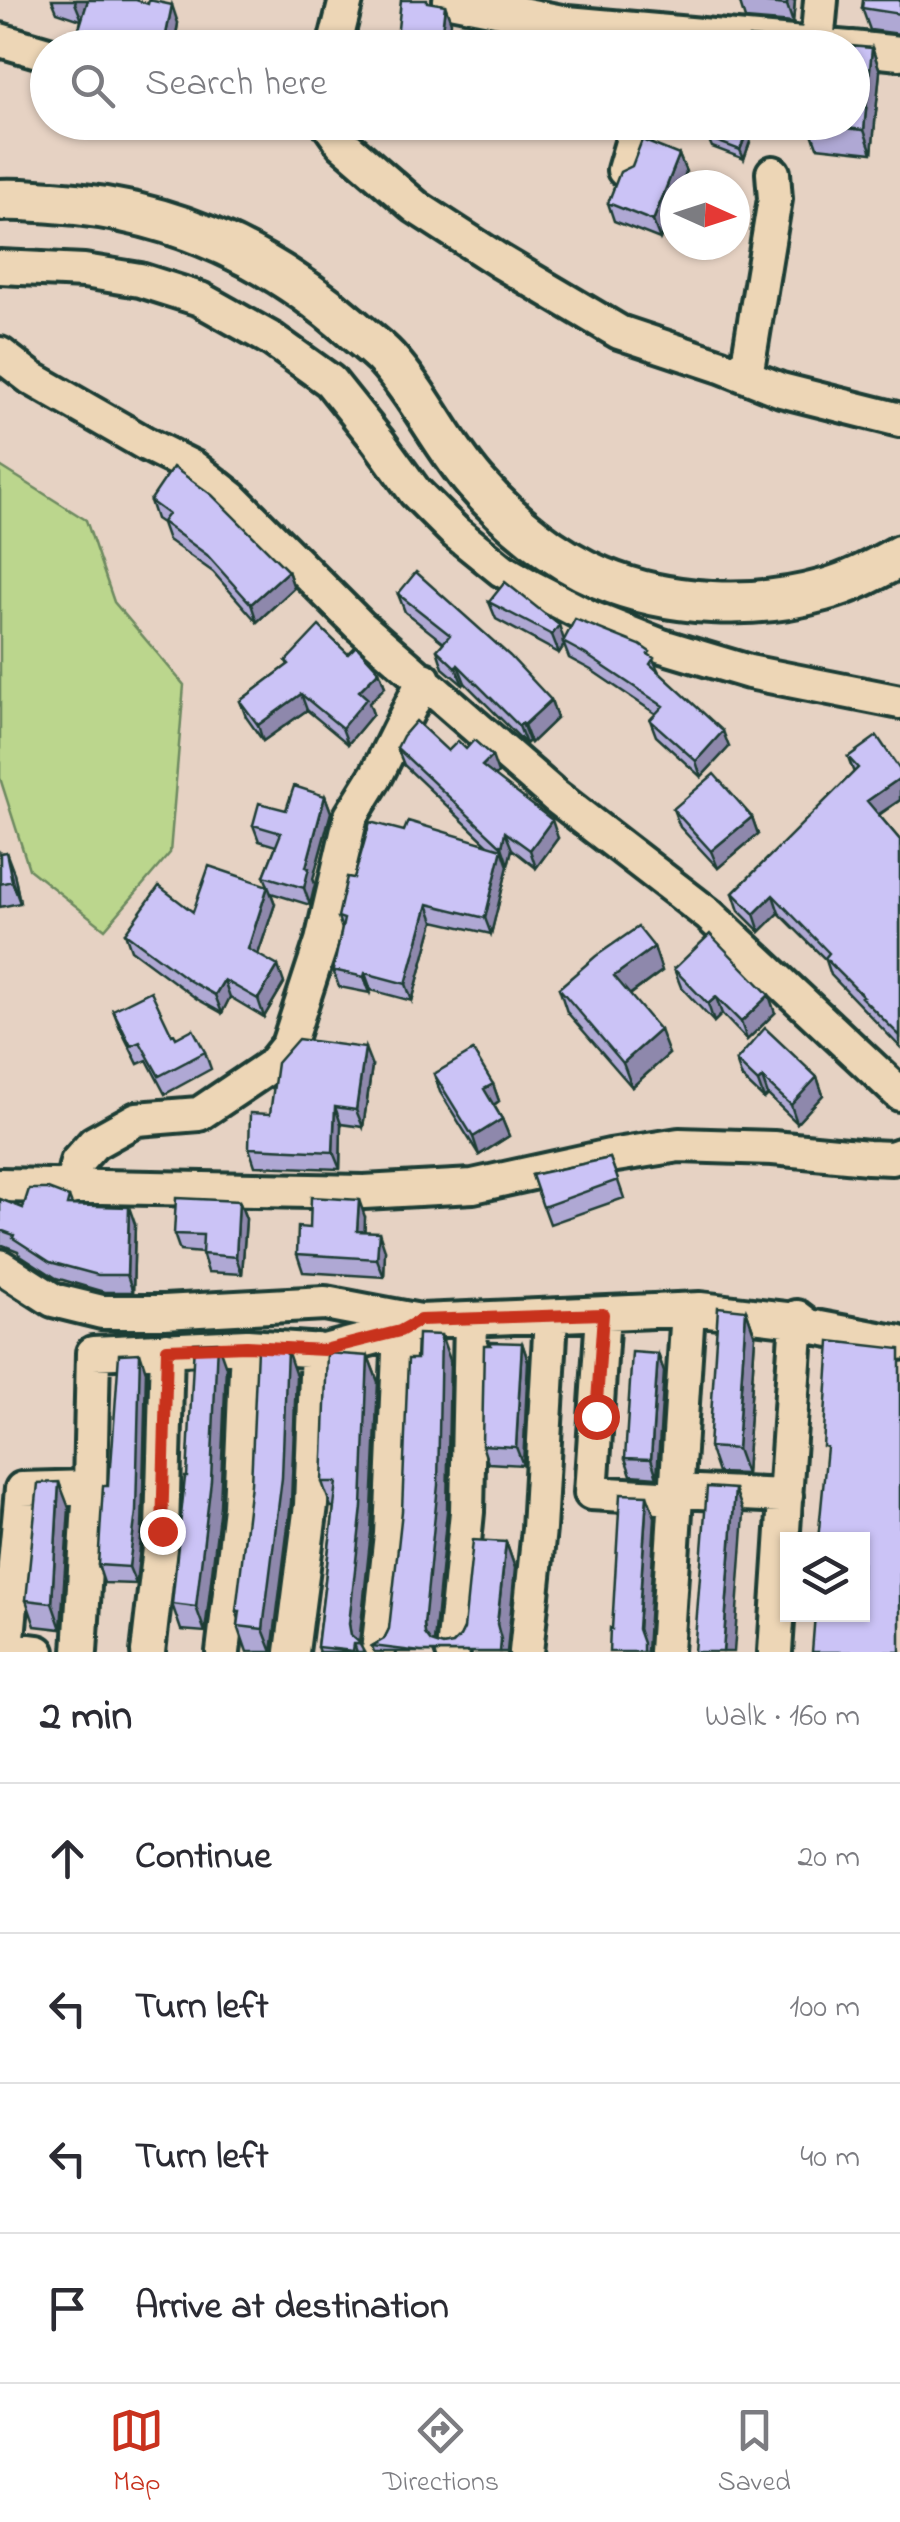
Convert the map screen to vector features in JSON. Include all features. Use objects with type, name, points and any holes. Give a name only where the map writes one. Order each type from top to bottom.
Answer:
[{"type":"street","points":[[338,30],[346,0]]},
{"type":"street","points":[[451,0],[613,30]]},
{"type":"street","points":[[821,0],[833,30]]},
{"type":"street","points":[[0,40],[30,49]]},
{"type":"street","points":[[870,49],[900,52]]},
{"type":"street","points":[[340,140],[416,207],[619,332],[781,390],[900,420]]},
{"type":"street","points":[[624,170],[633,140]]},
{"type":"street","points":[[746,376],[775,199],[772,173]]},
{"type":"street","points":[[0,200],[120,209],[162,220],[210,236],[302,286],[386,358],[474,481],[500,508],[532,537],[600,577],[662,596],[737,602],[766,600],[825,590],[900,556]]},
{"type":"street","points":[[0,267],[84,271],[140,280],[200,299],[273,340],[330,381],[414,492],[471,544],[502,570],[588,616],[662,646],[749,672],[900,702]]},
{"type":"street","points":[[0,354],[31,378],[194,468],[232,498],[359,624],[554,796],[708,915],[900,1094]]},
{"type":"street","points":[[72,1188],[77,1162],[94,1143],[136,1119],[198,1114],[272,1065],[288,1045],[322,941],[351,816],[424,679]]},
{"type":"street","points":[[0,1185],[419,1190],[473,1186],[679,1145],[897,1158]]},
{"type":"street","points":[[0,1266],[53,1300],[102,1312],[325,1303],[410,1326]]},
{"type":"street","points":[[666,1652],[688,1310]]},
{"type":"street","points":[[80,1652],[93,1353],[246,1346],[324,1350],[410,1326],[471,1320],[688,1310],[798,1318]]},
{"type":"street","points":[[603,1314],[591,1493],[786,1496]]},
{"type":"street","points":[[526,1652],[539,1529],[552,1317]]},
{"type":"street","points":[[798,1318],[809,1326],[900,1344]]},
{"type":"street","points":[[775,1652],[798,1318]]},
{"type":"street","points":[[453,1652],[467,1512],[471,1320]]},
{"type":"street","points":[[378,1652],[410,1326]]},
{"type":"street","points":[[223,1652],[240,1508],[246,1346]]},
{"type":"street","points":[[148,1652],[162,1531],[167,1349]]},
{"type":"street","points":[[292,1652],[311,1505],[317,1350]]},
{"type":"street","points":[[38,1652],[7,1648],[22,1489],[90,1487]]},
{"type":"green space","points":[[0,466],[86,520],[114,602],[184,685],[170,853],[105,929],[29,869],[0,778]]},
{"type":"building","points":[[88,0],[136,0],[148,4],[149,0],[172,5],[167,30],[79,29]]},
{"type":"building","points":[[401,0],[445,5],[442,30],[398,30]]},
{"type":"building","points":[[739,0],[787,0],[787,5]]},
{"type":"building","points":[[863,0],[900,0],[900,14],[862,8]]},
{"type":"building","points":[[642,140],[679,155],[673,170],[660,170],[660,203],[653,221],[608,203],[620,172],[632,166]]},
{"type":"building","points":[[713,140],[744,140],[740,150]]},
{"type":"building","points":[[173,467],[212,495],[288,571],[251,604],[207,555],[162,522],[168,514],[150,501]]},
{"type":"building","points":[[416,572],[510,656],[551,700],[524,725],[519,726],[458,665],[456,668],[437,650],[450,635],[398,594]]},
{"type":"building","points":[[505,582],[559,625],[552,635],[489,602]]},
{"type":"building","points":[[575,619],[650,652],[654,658],[650,664],[723,731],[696,761],[650,720],[663,706],[563,642]]},
{"type":"building","points":[[319,626],[348,654],[356,646],[379,671],[359,691],[367,698],[342,728],[301,694],[258,725],[240,701],[289,664],[286,661]]},
{"type":"building","points":[[416,721],[448,751],[458,741],[466,749],[474,740],[492,756],[482,766],[552,820],[530,850],[505,832],[502,847],[397,748]]},
{"type":"building","points":[[877,736],[900,770],[900,778],[867,801],[900,840],[900,1036],[825,958],[829,953],[773,895],[754,914],[733,893],[858,768],[848,757]]},
{"type":"building","points":[[714,774],[752,817],[711,851],[673,809]]},
{"type":"building","points":[[294,786],[325,796],[304,888],[264,876],[281,833],[253,825],[259,803],[286,810]]},
{"type":"building","points":[[408,821],[502,849],[485,918],[428,904],[406,984],[365,973],[364,977],[333,970],[344,919],[338,917],[347,877],[354,878],[370,822],[404,831]]},
{"type":"building","points":[[6,852],[12,881],[0,884],[0,853]]},
{"type":"building","points":[[209,866],[268,886],[248,949],[278,966],[258,999],[224,980],[215,995],[125,933],[159,886],[193,912]]},
{"type":"building","points":[[638,927],[654,947],[614,976],[660,1030],[623,1063],[559,988]]},
{"type":"building","points":[[710,934],[769,995],[741,1022],[716,997],[708,1004],[674,969]]},
{"type":"building","points":[[151,991],[172,1035],[176,1038],[193,1029],[205,1052],[159,1076],[140,1042],[131,1046],[113,1010]]},
{"type":"building","points":[[765,1028],[817,1077],[791,1105],[736,1061]]},
{"type":"building","points":[[298,1039],[365,1048],[356,1110],[335,1107],[333,1152],[249,1148],[250,1113],[270,1114],[277,1063]]},
{"type":"building","points":[[473,1051],[493,1084],[484,1089],[502,1119],[473,1137],[434,1074]]},
{"type":"building","points":[[610,1158],[618,1180],[543,1207],[532,1175]]},
{"type":"building","points":[[29,1189],[48,1189],[69,1197],[67,1205],[129,1207],[127,1275],[98,1275],[50,1262],[14,1235],[0,1230],[0,1199],[23,1208]]},
{"type":"building","points":[[311,1197],[359,1200],[357,1231],[379,1232],[377,1259],[297,1254],[298,1227],[310,1228]]},
{"type":"building","points":[[176,1198],[239,1201],[236,1257],[202,1254],[203,1235],[174,1234]]},
{"type":"building","points":[[718,1307],[746,1310],[737,1449],[709,1447]]},
{"type":"building","points":[[418,1334],[441,1335],[438,1485],[425,1634],[431,1642],[443,1646],[460,1637],[473,1540],[506,1542],[497,1624],[500,1652],[421,1652],[372,1646],[384,1639],[389,1629],[402,1511],[408,1359],[417,1359]]},
{"type":"building","points":[[830,1341],[900,1349],[900,1652],[812,1652],[814,1622],[870,1622],[870,1532],[819,1532],[827,1447],[823,1446]]},
{"type":"building","points":[[217,1342],[211,1481],[196,1607],[172,1604],[187,1477],[194,1343]]},
{"type":"building","points":[[522,1343],[516,1447],[482,1445],[484,1345]]},
{"type":"building","points":[[257,1349],[287,1350],[282,1478],[263,1629],[238,1626],[240,1611],[236,1611],[251,1484]]},
{"type":"building","points":[[632,1352],[658,1354],[651,1459],[625,1458]]},
{"type":"building","points":[[140,1353],[136,1512],[129,1567],[98,1565],[103,1486],[108,1486],[111,1466],[119,1354]]},
{"type":"building","points":[[327,1353],[368,1356],[362,1507],[349,1624],[351,1635],[361,1644],[354,1644],[353,1651],[317,1647],[337,1482],[322,1482]]},
{"type":"building","points":[[59,1482],[52,1603],[26,1600],[38,1483]]},
{"type":"building","points":[[707,1487],[735,1489],[723,1652],[694,1652]]},
{"type":"building","points":[[620,1494],[647,1495],[638,1629],[643,1652],[609,1652]]},
{"type":"route","points":[[162,1531],[167,1349],[246,1346],[324,1350],[400,1331],[420,1320],[603,1314],[596,1416]]}]
